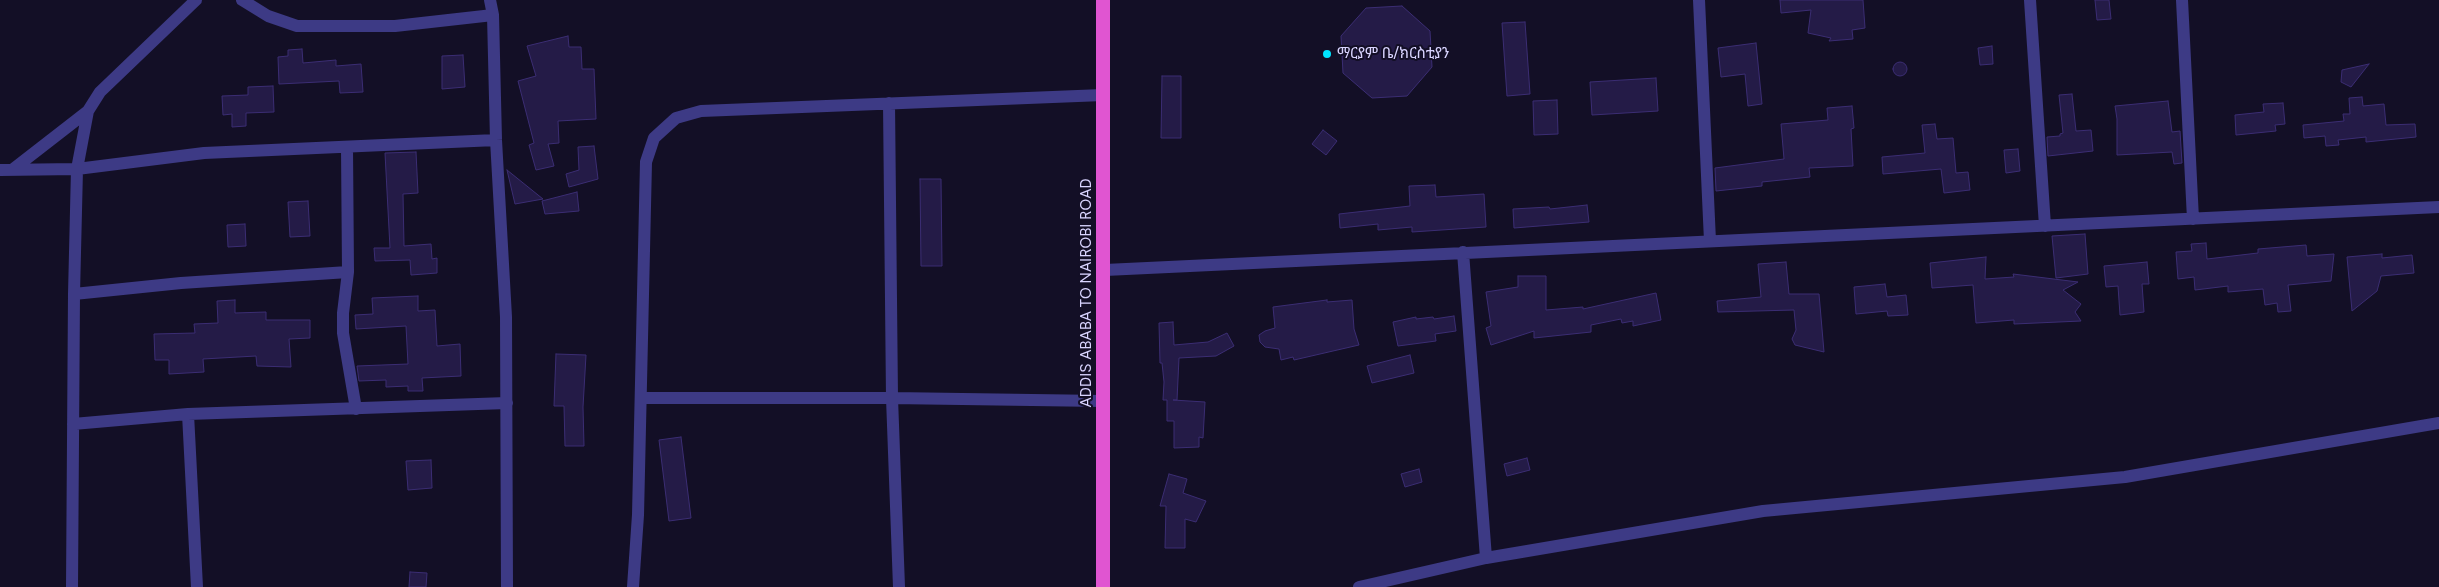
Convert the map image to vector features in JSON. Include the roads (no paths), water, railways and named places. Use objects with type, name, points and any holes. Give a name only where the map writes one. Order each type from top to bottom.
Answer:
[{"type":"highway","name":"ADDIS ABABA TO NAIROBI ROAD","points":[[1103,0],[1105,270],[1102,401],[1103,587]]},
{"type":"street","points":[[72,587],[74,294],[77,169],[88,111],[100,92],[196,0]]},
{"type":"street","points":[[242,0],[268,16],[297,26],[395,26],[493,15]]},
{"type":"street","points":[[490,0],[493,15],[496,140],[506,317],[507,587]]},
{"type":"street","points":[[1699,0],[1710,242]]},
{"type":"street","points":[[2030,0],[2045,226]]},
{"type":"street","points":[[2182,0],[2193,219]]},
{"type":"street","points":[[633,587],[638,515],[646,162],[654,138],[676,118],[701,111],[1103,94]]},
{"type":"street","points":[[890,103],[892,398],[899,587]]},
{"type":"street","points":[[6,170],[88,111]]},
{"type":"street","points":[[6,170],[77,169],[204,154],[496,140]]},
{"type":"street","points":[[347,148],[348,272],[343,313],[343,333],[356,409]]},
{"type":"street","points":[[1105,270],[2439,207]]},
{"type":"street","points":[[1463,252],[1486,558]]},
{"type":"street","points":[[74,294],[181,283],[348,272]]},
{"type":"street","points":[[641,398],[892,398],[1102,401]]},
{"type":"street","points":[[73,424],[188,414],[507,402]]},
{"type":"street","points":[[188,414],[197,587]]},
{"type":"street","points":[[1359,587],[1486,558],[1764,512],[2125,477],[2439,423]]},
{"type":"place","name":"ማርያም ቤ/ክርስቲያን","points":[[1327,54]]}]
